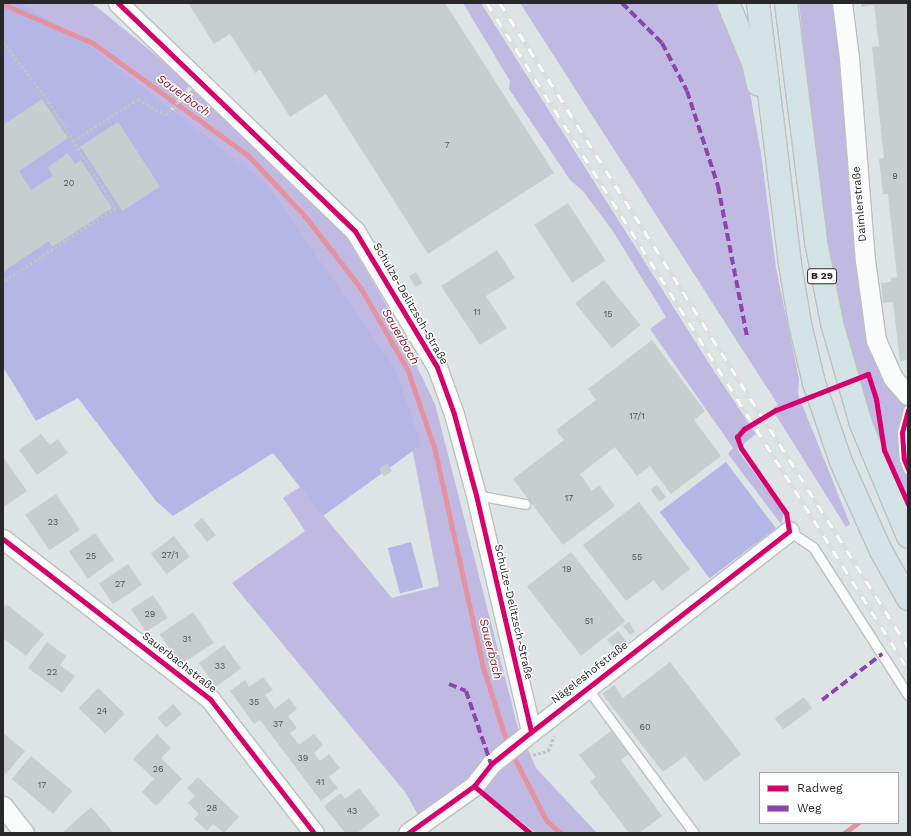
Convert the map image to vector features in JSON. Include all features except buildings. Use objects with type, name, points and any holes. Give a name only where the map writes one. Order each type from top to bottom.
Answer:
[{"type":"highway","name":"B 29","points":[[728,3],[753,62],[776,155]]},
{"type":"highway","name":"B 29","points":[[758,3],[776,155],[797,309],[814,383],[841,462],[881,551],[908,599]]},
{"type":"highway","name":"B 29","points":[[786,3],[816,242],[832,323],[861,424],[908,536]]},
{"type":"street","name":"Schulze-Delitzsch-Straße","points":[[118,3],[355,231],[437,367],[454,414],[476,495],[527,735]]},
{"type":"street","name":"Daimlerstraße","points":[[842,3],[849,58],[865,260],[876,340],[893,378],[908,395]]},
{"type":"street","name":"Nägeleshofstraße","points":[[408,833],[474,786],[494,762],[527,735],[789,531]]},
{"type":"street","name":"Sauerbachstraße","points":[[3,539],[210,699],[314,833]]},
{"type":"street","points":[[3,806],[24,833]]},
{"type":"lane","points":[[908,410],[902,433],[904,459],[908,468]]},
{"type":"lane","points":[[476,495],[525,504]]},
{"type":"lane","name":"Nägeleshofstraße","points":[[789,531],[812,547],[908,695]]},
{"type":"lane","points":[[587,688],[694,833]]},
{"type":"path","points":[[3,42],[43,93],[116,208],[3,282]]},
{"type":"path","points":[[73,141],[138,99],[166,115],[187,92]]},
{"type":"shaded area","points":[[3,3],[92,3],[191,84],[167,113]]},
{"type":"shaded area","points":[[3,3],[20,3],[77,36],[266,183],[395,368],[421,445],[323,516],[273,453],[173,516],[156,501],[78,398],[36,421],[3,367]]},
{"type":"shaded area","points":[[463,3],[481,3],[712,368],[756,434],[737,449],[784,514],[781,524],[728,454],[733,448],[650,329],[666,317],[612,230],[583,191],[570,180],[509,89],[510,81]]},
{"type":"shaded area","points":[[520,3],[716,3],[735,38],[749,88],[761,153],[776,268],[799,379],[798,394],[850,524],[846,527],[772,409],[778,405]]},
{"type":"shaded area","points":[[799,3],[842,3],[876,340],[908,395],[908,410],[902,433],[908,469],[908,524],[879,456],[848,351],[826,254]]},
{"type":"shaded area","points":[[194,87],[347,238],[390,311],[435,404],[520,736],[471,783],[421,820],[405,792],[232,583],[305,531],[283,498],[300,487],[392,598],[439,586],[410,437],[169,115]]},
{"type":"shaded area","points":[[726,462],[776,528],[710,578],[660,512]]},
{"type":"shaded area","points":[[411,542],[423,587],[400,594],[388,548]]},
{"type":"shaded area","points":[[523,738],[536,768],[597,833],[536,833],[480,790]]},
{"type":"waterway","name":"Sauerbach","points":[[3,4],[93,43],[248,155],[305,216],[361,288],[408,370],[435,449],[483,666],[508,745]]},
{"type":"waterway","name":"Sauerbach","points":[[512,753],[547,821],[561,833]]},
{"type":"waterway","points":[[844,833],[857,824]]},
{"type":"railway","points":[[487,3],[908,669]]},
{"type":"railway","points":[[500,3],[908,647]]},
{"type":"marked path","points":[[622,3],[662,43],[687,91],[718,186],[747,336]]},
{"type":"marked path","points":[[822,700],[882,654]]},
{"type":"marked path","points":[[449,684],[466,691],[491,764]]},
{"type":"cycle path","points":[[118,3],[355,231],[437,367],[454,414],[476,495],[531,732]]},
{"type":"cycle path","points":[[408,833],[474,786],[491,764],[789,531],[786,513],[741,448],[737,437],[744,429],[776,410],[868,374],[876,399],[884,450],[908,504]]},
{"type":"cycle path","points":[[908,410],[902,433],[904,459],[908,469]]},
{"type":"cycle path","points":[[3,539],[210,699],[314,833]]},
{"type":"cycle path","points":[[474,786],[530,833]]}]
